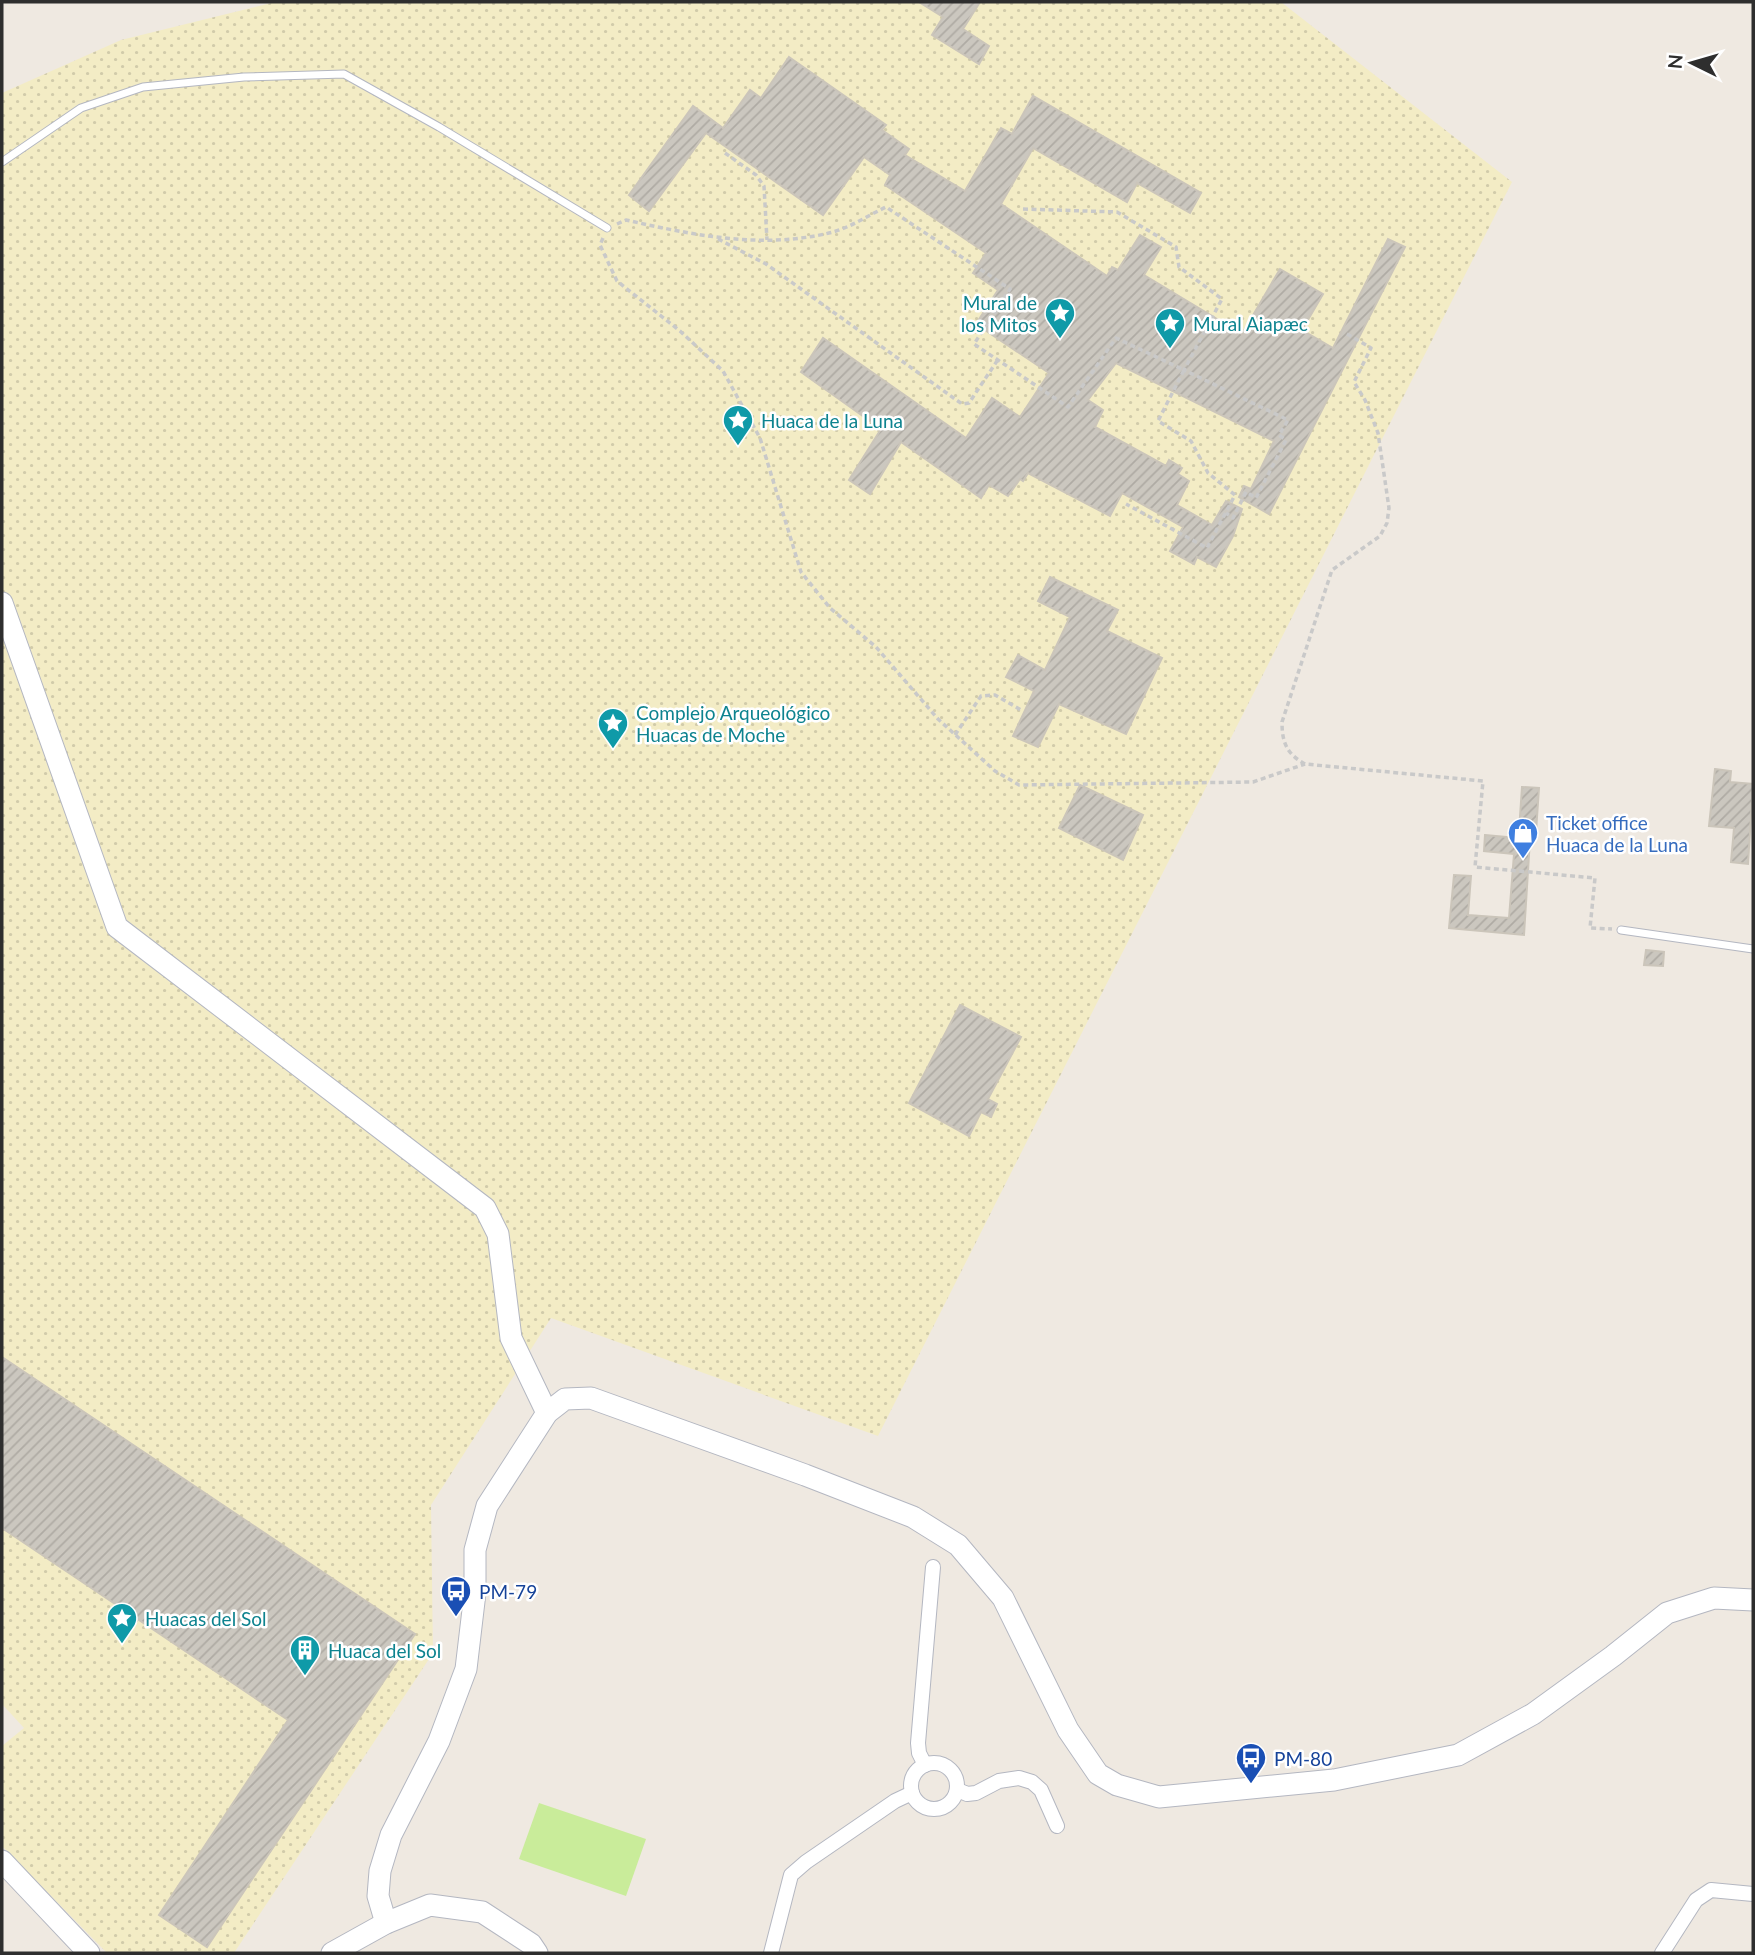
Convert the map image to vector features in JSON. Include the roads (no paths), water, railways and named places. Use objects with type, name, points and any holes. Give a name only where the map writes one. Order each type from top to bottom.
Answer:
[{"type":"street","points":[[2,603],[117,927],[485,1208],[498,1234],[511,1338],[547,1413]]},
{"type":"street","points":[[386,1923],[378,1896],[380,1871],[391,1835],[439,1741],[466,1669],[475,1592],[475,1550],[487,1506],[547,1413],[565,1399],[591,1398],[805,1475],[913,1517],[958,1545],[1003,1598],[1068,1730],[1098,1774],[1116,1784],[1159,1797],[1334,1780],[1458,1755],[1532,1714],[1614,1656],[1667,1613],[1714,1598],[1753,1600]]},
{"type":"street","points":[[925,1765],[918,1743],[933,1567]]},
{"type":"street","points":[[931,1762],[946,1765],[956,1776],[958,1790],[951,1803],[937,1810],[923,1807],[912,1793],[911,1782],[918,1769],[925,1765],[931,1762]]},
{"type":"street","points":[[958,1790],[967,1794],[976,1793],[999,1781],[1019,1778],[1032,1782],[1041,1790],[1058,1826]]},
{"type":"street","points":[[771,1953],[791,1875],[895,1801],[912,1793]]},
{"type":"street","points":[[2,1860],[89,1953]]},
{"type":"street","points":[[1662,1953],[1696,1900],[1711,1891],[1753,1894]]},
{"type":"street","points":[[332,1953],[386,1923],[430,1905],[482,1912],[531,1944],[537,1953]]},
{"type":"lane","points":[[2,162],[81,108],[143,87],[244,77],[344,74],[607,228]]},
{"type":"lane","points":[[1621,930],[1753,949]]},
{"type":"place","name":"Mural de los Mitos","points":[[1060,340]]},
{"type":"place","name":"Mural Aiapæc","points":[[1170,350]]},
{"type":"place","name":"Huaca de la Luna","points":[[738,447]]},
{"type":"place","name":"Complejo Arqueológico Huacas de Moche","points":[[613,750]]},
{"type":"place","name":"Ticket office Huaca de la Luna","points":[[1523,860]]},
{"type":"place","name":"PM-79","points":[[456,1618]]},
{"type":"place","name":"Huacas del Sol","points":[[122,1645]]},
{"type":"place","name":"Huaca del Sol","points":[[305,1677]]},
{"type":"place","name":"PM-80","points":[[1251,1785]]}]
